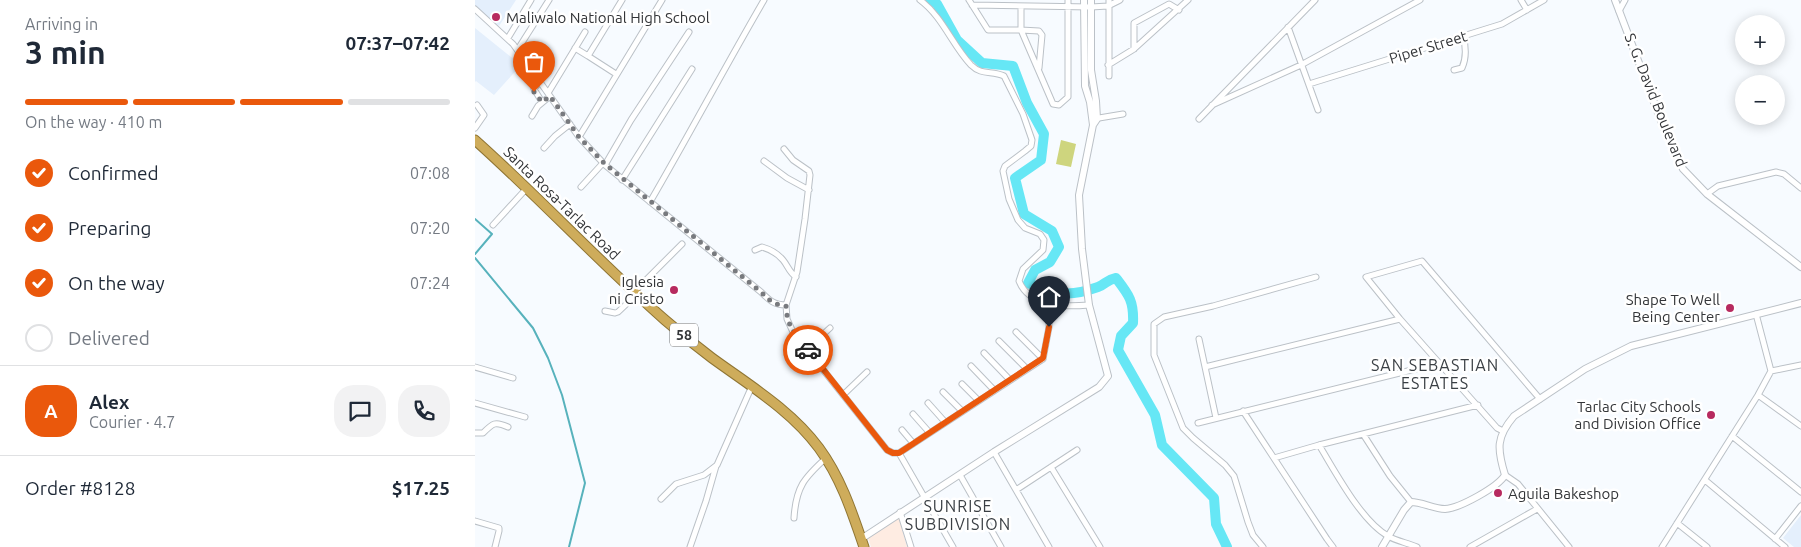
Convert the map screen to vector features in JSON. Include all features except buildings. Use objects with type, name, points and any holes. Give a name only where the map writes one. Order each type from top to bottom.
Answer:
[{"type":"highway","name":"Santa Rosa-Tarlac Road","points":[[475,140],[636,293],[695,344],[795,421],[818,447],[836,474],[850,504],[863,543]]},
{"type":"street","points":[[508,38],[531,0]]},
{"type":"street","points":[[518,49],[549,0]]},
{"type":"street","points":[[588,56],[622,0]]},
{"type":"street","points":[[579,137],[662,0]]},
{"type":"street","points":[[650,202],[764,0]]},
{"type":"street","points":[[920,0],[933,11],[971,65],[980,72],[1004,76],[1023,114],[1033,140],[1031,146],[1005,166],[1003,172],[1009,199],[1018,220],[1025,228],[1040,234],[1044,240],[1043,250],[1023,269],[1019,281],[1022,289],[1043,303],[1063,307],[1089,303]]},
{"type":"street","points":[[969,0],[989,30],[1039,31],[1042,35],[1039,71]]},
{"type":"street","points":[[972,6],[991,3],[1014,3],[1021,7],[1041,3],[1109,3],[1120,0]]},
{"type":"street","points":[[1109,65],[1135,49],[1188,0]]},
{"type":"street","points":[[1199,119],[1315,0]]},
{"type":"street","points":[[1211,105],[1301,65],[1420,0]]},
{"type":"street","points":[[1521,0],[1527,10]]},
{"type":"street","name":"Piper Street","points":[[1309,84],[1502,24],[1544,0]]},
{"type":"street","name":"S. G. David Boulevard","points":[[1615,0],[1675,154],[1683,169],[1707,194],[1801,267]]},
{"type":"street","points":[[1619,11],[1625,0]]},
{"type":"street","points":[[1021,7],[1021,30],[1053,104],[1059,105],[1067,97],[1068,3]]},
{"type":"street","points":[[863,543],[900,512],[1099,387],[1108,376],[1089,303],[1082,249],[1079,195],[1094,121],[1093,102],[1085,86],[1087,3]]},
{"type":"street","points":[[1109,3],[1109,76]]},
{"type":"street","points":[[1135,49],[1134,23],[1169,4],[1179,10]]},
{"type":"street","points":[[475,9],[518,49],[579,137],[604,164],[772,303],[786,306]]},
{"type":"street","points":[[1288,27],[1318,110]]},
{"type":"street","points":[[532,116],[549,94],[585,32]]},
{"type":"street","points":[[581,187],[604,164],[689,32]]},
{"type":"street","points":[[1454,70],[1462,68],[1465,62],[1466,46],[1463,36]]},
{"type":"street","points":[[575,48],[616,74]]},
{"type":"street","points":[[623,180],[692,69]]},
{"type":"street","points":[[540,81],[534,89],[542,102]]},
{"type":"street","points":[[475,128],[484,115],[477,105]]},
{"type":"street","points":[[1094,121],[1123,114]]},
{"type":"street","points":[[544,148],[570,124]]},
{"type":"street","points":[[784,149],[793,160],[809,171],[809,190],[796,277],[786,306],[789,325],[887,450],[899,453],[1043,358],[1049,311]]},
{"type":"street","points":[[764,160],[787,178],[809,190]]},
{"type":"street","points":[[1707,194],[1718,186],[1776,172],[1784,174],[1801,188]]},
{"type":"street","points":[[493,225],[527,188]]},
{"type":"street","points":[[605,311],[619,312],[683,244]]},
{"type":"street","points":[[755,250],[762,247],[771,251],[782,259],[787,268],[796,277]]},
{"type":"street","points":[[1503,431],[1497,428],[1400,319],[1366,276],[1422,261],[1540,399]]},
{"type":"street","points":[[1263,547],[1253,535],[1234,476],[1225,465],[1183,428],[1154,355],[1154,324],[1164,317],[1213,306],[1316,277]]},
{"type":"street","points":[[1560,547],[1568,545],[1518,484],[1505,475],[1498,454],[1503,431],[1514,416],[1585,369],[1631,346],[1801,303]]},
{"type":"street","points":[[1662,547],[1759,395],[1771,371],[1756,314]]},
{"type":"street","points":[[1205,367],[1400,319]]},
{"type":"street","points":[[807,349],[830,328]]},
{"type":"street","points":[[1016,332],[1043,358]]},
{"type":"street","points":[[1199,339],[1216,418]]},
{"type":"street","points":[[999,341],[1027,369]]},
{"type":"street","points":[[984,352],[1010,380]]},
{"type":"street","points":[[1197,423],[1440,363]]},
{"type":"street","points":[[971,366],[994,390]]},
{"type":"street","points":[[1771,371],[1801,366]]},
{"type":"street","points":[[475,367],[513,378]]},
{"type":"street","points":[[843,395],[867,372]]},
{"type":"street","points":[[962,384],[979,400]]},
{"type":"street","points":[[690,547],[717,465],[752,386]]},
{"type":"street","points":[[943,392],[962,411]]},
{"type":"street","points":[[1759,395],[1801,426]]},
{"type":"street","points":[[475,403],[525,417]]},
{"type":"street","points":[[928,404],[945,422]]},
{"type":"street","points":[[1274,458],[1478,405]]},
{"type":"street","points":[[1243,411],[1333,547]]},
{"type":"street","points":[[913,414],[929,432]]},
{"type":"street","points":[[475,433],[483,433],[496,423],[508,426]]},
{"type":"street","points":[[902,430],[913,443]]},
{"type":"street","points":[[1363,434],[1390,476],[1411,502]]},
{"type":"street","points":[[1732,436],[1801,492]]},
{"type":"street","points":[[1319,445],[1357,505],[1379,530],[1388,536],[1417,547]]},
{"type":"street","points":[[1016,490],[1077,450]]},
{"type":"street","points":[[994,452],[1049,547]]},
{"type":"street","points":[[899,453],[953,547]]},
{"type":"street","points":[[794,518],[801,484],[826,458]]},
{"type":"street","points":[[661,499],[676,484],[704,475],[717,465]]},
{"type":"street","points":[[1051,467],[1100,547]]},
{"type":"street","points":[[959,475],[1001,547]]},
{"type":"street","points":[[1382,547],[1404,510],[1411,502],[1420,502],[1444,509],[1466,502],[1499,483],[1505,475]]},
{"type":"street","points":[[1705,480],[1785,547]]},
{"type":"street","points":[[1775,539],[1801,506]]},
{"type":"street","points":[[1470,547],[1537,508]]},
{"type":"street","points":[[900,512],[911,547]]},
{"type":"street","points":[[475,521],[499,528],[495,547]]},
{"type":"street","points":[[1677,523],[1707,547]]},
{"type":"shaded area","name":"Maliwalo National High School","points":[[475,0],[516,0],[499,26],[475,7]]},
{"type":"shaded area","points":[[475,28],[521,65],[494,95],[475,82]]},
{"type":"shaded area","points":[[1801,515],[1801,547],[1794,547],[1783,538]]},
{"type":"shaded area","points":[[899,518],[907,547],[871,547],[868,538]]},
{"type":"green space","points":[[1061,140],[1076,144],[1071,167],[1056,164]]},
{"type":"waterway","points":[[931,0],[937,4],[957,40],[982,63],[1013,66],[1027,103],[1044,134],[1041,160],[1015,178],[1024,214],[1052,231],[1059,247],[1050,262],[1035,270],[1028,283],[1047,290],[1063,293],[1078,293],[1098,287],[1116,278],[1121,284],[1131,304],[1133,323],[1121,336],[1118,350],[1155,415],[1162,445],[1214,498],[1216,524],[1227,547]]},
{"type":"waterway","points":[[475,219],[492,234],[475,254]]},
{"type":"waterway","points":[[475,258],[533,328],[548,358],[562,395],[585,483],[569,547]]},
{"type":"way so far","points":[[534,92],[542,102],[550,96],[579,137],[605,164],[761,292],[768,300],[777,305],[786,306],[789,325],[808,350]]},
{"type":"place","name":"Maliwalo National High School","points":[[496,17]]},
{"type":"place","name":"Iglesia ni Cristo","points":[[674,290]]},
{"type":"place","name":"Shape To Well Being Center","points":[[1730,308]]},
{"type":"place","name":"Tarlac City Schools and Division Office","points":[[1711,415]]},
{"type":"place","name":"Aguila Bakeshop","points":[[1498,493]]},
{"type":"district","name":"SAN SEBASTIAN ESTATES","points":[[1435,374]]},
{"type":"district","name":"SUNRISE SUBDIVISION","points":[[958,515]]},
{"type":"route","points":[[808,350],[887,450],[899,453],[1043,358],[1049,327]]}]
